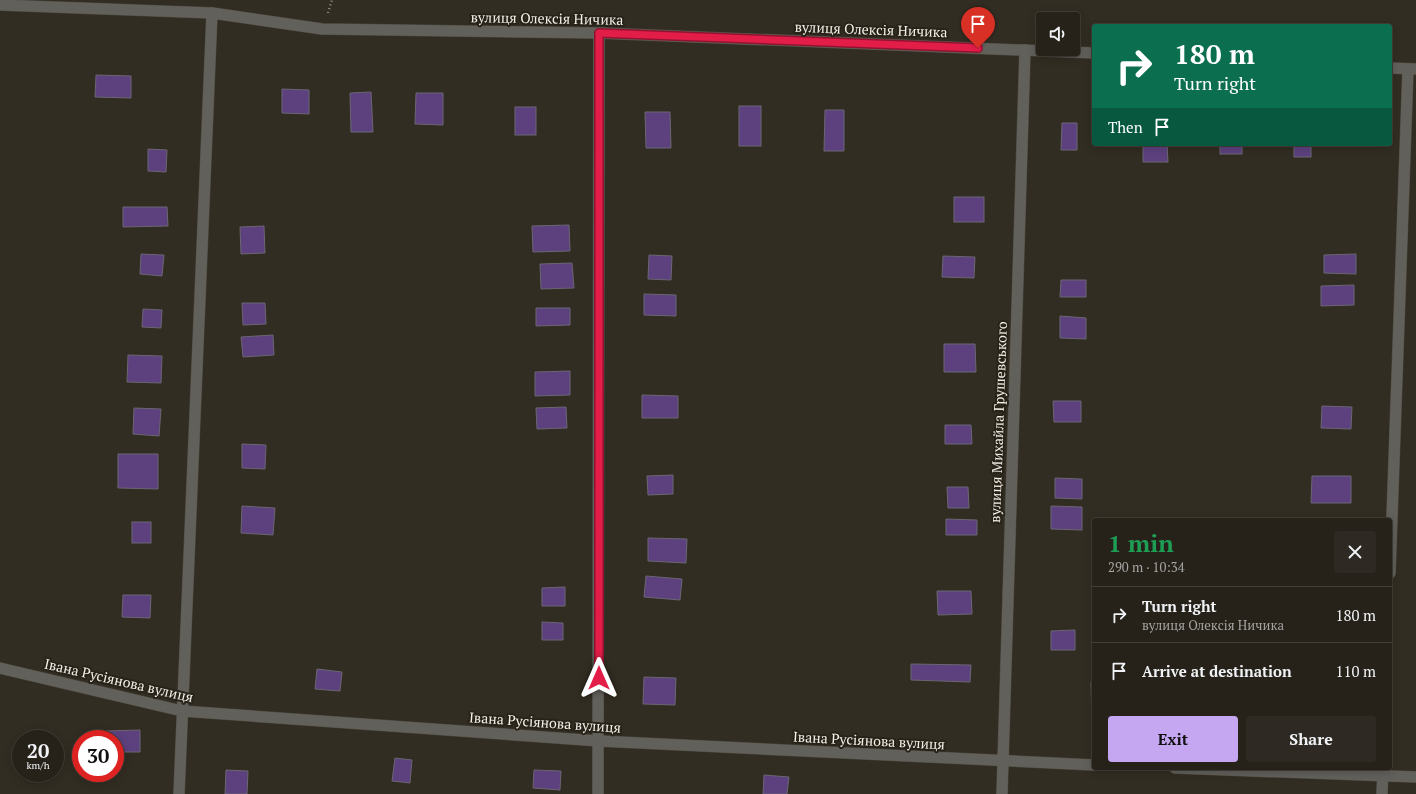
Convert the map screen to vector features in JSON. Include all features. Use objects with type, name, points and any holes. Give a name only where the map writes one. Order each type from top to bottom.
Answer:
[{"type":"street","name":"вулиця Олексія Ничика","points":[[0,5],[212,13],[322,28],[599,33],[1092,54]]},
{"type":"street","points":[[179,794],[212,13]]},
{"type":"street","points":[[598,794],[599,33]]},
{"type":"street","name":"вулиця Михайла Грушевського","points":[[1002,794],[1025,50]]},
{"type":"street","points":[[1392,68],[1412,69],[1392,527]]},
{"type":"street","name":"Івана Русіянова вулиця","points":[[0,668],[182,711],[599,741],[1092,765]]},
{"type":"street","points":[[1279,770],[1383,772],[1416,777]]},
{"type":"street","points":[[1382,794],[1383,772]]},
{"type":"building","points":[[96,75],[131,76],[131,98],[95,97]]},
{"type":"building","points":[[282,89],[309,90],[309,114],[282,113]]},
{"type":"building","points":[[371,92],[373,132],[351,132],[350,93]]},
{"type":"building","points":[[416,93],[443,93],[443,125],[415,124]]},
{"type":"building","points":[[739,106],[761,106],[761,146],[739,146]]},
{"type":"building","points":[[515,107],[536,107],[536,135],[515,135]]},
{"type":"building","points":[[825,110],[844,110],[844,151],[824,151]]},
{"type":"building","points":[[645,112],[670,112],[671,148],[646,148]]},
{"type":"building","points":[[1062,123],[1077,123],[1077,150],[1061,150]]},
{"type":"building","points":[[1143,146],[1167,146],[1168,162],[1143,162]]},
{"type":"building","points":[[1220,146],[1242,146],[1242,154],[1220,154]]},
{"type":"building","points":[[1294,146],[1311,146],[1311,157],[1294,157]]},
{"type":"building","points":[[148,149],[167,150],[166,172],[148,171]]},
{"type":"building","points":[[954,197],[984,197],[984,222],[954,222]]},
{"type":"building","points":[[123,207],[167,207],[168,226],[123,227]]},
{"type":"building","points":[[569,225],[570,251],[533,252],[532,226]]},
{"type":"building","points":[[264,226],[265,253],[241,254],[240,227]]},
{"type":"building","points":[[141,254],[164,255],[162,276],[140,274]]},
{"type":"building","points":[[1356,254],[1356,274],[1324,273],[1324,255]]},
{"type":"building","points":[[649,255],[672,256],[671,280],[648,279]]},
{"type":"building","points":[[943,256],[975,257],[974,278],[942,277]]},
{"type":"building","points":[[572,263],[574,288],[541,289],[540,264]]},
{"type":"building","points":[[1061,280],[1086,280],[1086,297],[1060,297]]},
{"type":"building","points":[[1354,285],[1354,305],[1321,306],[1321,286]]},
{"type":"building","points":[[644,294],[676,295],[676,316],[644,315]]},
{"type":"building","points":[[242,303],[265,303],[266,324],[243,325]]},
{"type":"building","points":[[536,308],[570,308],[570,325],[536,326]]},
{"type":"building","points":[[143,309],[162,310],[161,328],[142,327]]},
{"type":"building","points":[[1060,316],[1086,318],[1086,339],[1060,338]]},
{"type":"building","points":[[273,335],[274,355],[243,357],[241,337]]},
{"type":"building","points":[[944,344],[975,344],[976,372],[944,372]]},
{"type":"building","points":[[128,355],[162,356],[161,383],[127,382]]},
{"type":"building","points":[[570,371],[570,395],[535,396],[535,372]]},
{"type":"building","points":[[642,395],[678,396],[678,418],[642,418]]},
{"type":"building","points":[[1053,401],[1081,401],[1081,422],[1054,422]]},
{"type":"building","points":[[1322,406],[1352,407],[1351,429],[1321,428]]},
{"type":"building","points":[[566,407],[567,428],[537,429],[536,408]]},
{"type":"building","points":[[134,408],[161,409],[159,436],[133,434]]},
{"type":"building","points":[[945,425],[971,425],[972,444],[945,444]]},
{"type":"building","points":[[242,444],[266,445],[265,469],[242,468]]},
{"type":"building","points":[[118,454],[158,454],[158,489],[118,488]]},
{"type":"building","points":[[673,475],[673,494],[648,495],[647,476]]},
{"type":"building","points":[[1312,476],[1351,476],[1351,503],[1311,503]]},
{"type":"building","points":[[1055,478],[1082,479],[1082,499],[1055,498]]},
{"type":"building","points":[[947,487],[968,487],[969,508],[948,508]]},
{"type":"building","points":[[242,506],[275,508],[273,535],[241,533]]},
{"type":"building","points":[[1051,506],[1082,507],[1082,530],[1051,529]]},
{"type":"building","points":[[946,519],[977,520],[977,535],[946,535]]},
{"type":"building","points":[[132,522],[151,522],[151,543],[132,543]]},
{"type":"building","points":[[648,538],[687,539],[686,563],[648,561]]},
{"type":"building","points":[[646,576],[682,579],[680,600],[644,597]]},
{"type":"building","points":[[565,587],[565,606],[542,606],[542,588]]},
{"type":"building","points":[[937,591],[971,591],[972,614],[938,615]]},
{"type":"building","points":[[123,595],[151,595],[150,618],[122,617]]},
{"type":"building","points":[[542,622],[563,623],[563,640],[542,640]]},
{"type":"building","points":[[1075,630],[1075,650],[1051,650],[1051,631]]},
{"type":"building","points":[[911,664],[971,665],[970,682],[911,680]]},
{"type":"building","points":[[317,669],[342,672],[340,691],[315,689]]},
{"type":"building","points":[[644,677],[676,678],[675,705],[643,704]]},
{"type":"building","points":[[1091,682],[1092,682],[1092,727]]},
{"type":"building","points":[[124,730],[140,730],[140,752],[124,752]]},
{"type":"building","points":[[395,758],[412,760],[410,783],[392,781]]},
{"type":"building","points":[[226,770],[248,771],[247,794],[225,794]]},
{"type":"building","points":[[534,770],[561,771],[560,790],[533,788]]},
{"type":"building","points":[[764,775],[789,777],[787,794],[763,794]]},
{"type":"route","points":[[599,678],[599,33],[978,48]]}]
